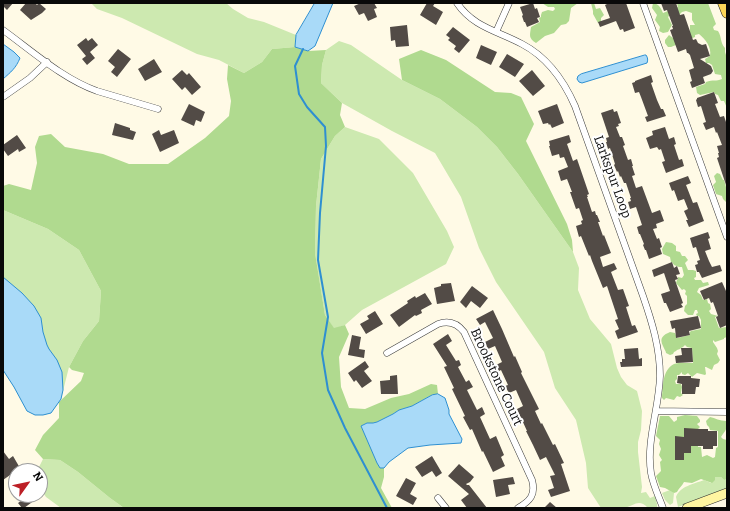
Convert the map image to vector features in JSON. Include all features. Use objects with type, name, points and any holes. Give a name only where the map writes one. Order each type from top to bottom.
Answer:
[{"type":"main road","points":[[723,3],[727,13]]},
{"type":"street","name":"Larkspur Loop","points":[[458,3],[466,14],[473,20],[523,44],[536,53],[558,75],[575,106],[643,296],[656,340],[660,374],[650,461],[654,485],[663,508]]},
{"type":"street","points":[[496,32],[509,3]]},
{"type":"street","points":[[643,3],[727,237]]},
{"type":"street","points":[[3,30],[66,76],[89,88],[158,109]]},
{"type":"street","points":[[3,97],[30,78],[47,62]]},
{"type":"street","points":[[720,216],[727,213]]},
{"type":"street","name":"Brookstone Court","points":[[387,353],[443,322],[455,324],[464,332],[532,480],[532,495],[527,502],[518,508]]},
{"type":"street","points":[[656,411],[727,412]]},
{"type":"street","points":[[687,508],[727,493]]},
{"type":"street","points":[[438,498],[446,508]]},
{"type":"green space","points":[[91,3],[226,3],[248,18],[264,22],[296,35],[295,47],[272,49],[262,62],[244,73],[219,60],[197,54],[122,18],[97,9]]},
{"type":"green space","points":[[542,3],[578,3],[571,8],[569,21],[566,24],[561,25],[554,33],[545,36],[536,43],[531,38],[531,27],[540,22],[539,18],[541,17],[542,12],[548,10],[553,11],[555,9],[554,7],[548,7]]},
{"type":"green space","points":[[591,3],[594,3],[596,9],[600,8],[604,15],[601,18],[601,22],[598,23],[593,14]]},
{"type":"green space","points":[[653,3],[660,6],[663,13],[678,7],[677,3],[708,3],[716,24],[713,27],[714,30],[718,31],[719,33],[727,58],[727,108],[724,101],[721,101],[718,95],[714,92],[700,95],[697,93],[696,87],[705,84],[708,81],[722,79],[721,75],[715,74],[712,65],[706,63],[705,59],[710,56],[710,49],[704,38],[699,34],[695,35],[695,37],[671,47],[668,47],[665,43],[665,40],[669,35],[673,38],[690,31],[690,25],[695,25],[692,20],[692,13],[686,11],[679,15],[669,16],[668,17],[672,25],[668,32],[663,33],[659,31],[660,27],[655,20],[657,15],[652,8]]},
{"type":"green space","points":[[339,41],[351,45],[402,80],[440,99],[477,127],[497,147],[518,174],[573,252],[579,268],[578,290],[590,319],[611,344],[617,368],[621,377],[627,385],[637,391],[642,411],[641,430],[638,442],[642,487],[641,493],[646,492],[650,498],[655,496],[657,508],[648,508],[639,503],[624,508],[601,508],[588,488],[586,463],[576,420],[555,388],[544,352],[496,282],[479,248],[461,197],[435,153],[342,103],[321,83],[322,65],[326,50]]},
{"type":"green space","points":[[295,47],[308,51],[326,50],[322,65],[321,83],[342,103],[340,115],[345,127],[335,136],[321,159],[316,206],[315,253],[325,315],[334,328],[345,325],[349,334],[339,357],[341,387],[349,408],[365,409],[391,398],[409,394],[431,384],[437,385],[438,394],[432,395],[412,406],[399,410],[377,422],[367,423],[361,426],[378,464],[380,467],[384,468],[384,477],[381,488],[392,508],[124,508],[60,460],[43,459],[35,450],[43,435],[59,418],[59,402],[81,381],[84,373],[72,370],[69,367],[83,341],[99,321],[101,291],[79,250],[48,229],[3,210],[3,186],[9,184],[31,190],[37,163],[35,147],[39,136],[51,134],[65,147],[103,154],[129,164],[168,164],[205,138],[229,116],[231,101],[227,79],[228,65],[244,73],[262,62],[272,49]]},
{"type":"green space","points":[[421,50],[446,60],[495,92],[511,93],[521,97],[534,124],[526,141],[567,224],[572,240],[573,252],[497,147],[477,127],[440,99],[402,80],[399,59]]},
{"type":"green space","points":[[345,127],[379,139],[413,173],[447,231],[454,247],[446,264],[362,310],[345,325],[334,329],[325,315],[315,253],[316,206],[321,159],[335,136]]},
{"type":"green space","points":[[717,173],[720,174],[725,183],[727,203],[722,196],[716,194],[713,185],[716,182],[714,176]]},
{"type":"green space","points":[[3,210],[48,229],[79,250],[101,291],[99,321],[83,341],[69,367],[61,399],[51,413],[43,415],[35,415],[27,411],[3,370]]},
{"type":"green space","points":[[666,242],[672,243],[676,246],[676,251],[680,252],[682,256],[685,256],[688,260],[685,263],[688,270],[696,271],[696,277],[694,278],[695,280],[701,280],[703,283],[708,282],[709,285],[699,288],[697,292],[701,295],[703,300],[707,299],[708,303],[710,304],[711,309],[709,311],[711,314],[718,316],[715,317],[719,328],[727,327],[727,337],[715,342],[713,340],[720,360],[718,363],[714,365],[712,370],[705,367],[705,375],[697,373],[692,377],[688,373],[685,375],[682,374],[682,372],[677,375],[677,379],[675,381],[676,384],[681,384],[681,393],[683,395],[680,397],[677,396],[674,400],[666,398],[664,400],[662,398],[665,374],[674,364],[693,363],[692,348],[685,345],[670,355],[666,353],[661,341],[664,336],[670,332],[675,333],[677,338],[690,335],[691,331],[701,329],[701,320],[696,314],[698,313],[697,310],[695,310],[693,315],[688,315],[684,311],[687,304],[687,296],[685,294],[686,291],[684,289],[682,290],[676,283],[678,277],[682,278],[684,275],[682,267],[674,265],[671,262],[670,257],[663,254],[662,249]]},
{"type":"green space","points":[[685,415],[697,416],[700,420],[697,424],[700,427],[698,429],[698,447],[701,447],[702,457],[707,455],[713,458],[715,457],[716,448],[718,447],[718,431],[710,430],[706,421],[710,417],[726,421],[727,427],[721,437],[727,440],[727,479],[724,480],[721,477],[715,477],[715,480],[712,483],[701,479],[692,483],[684,482],[677,492],[674,493],[660,487],[656,476],[661,471],[660,462],[662,460],[659,455],[661,449],[659,444],[660,440],[656,436],[660,416],[669,416],[674,422],[677,420],[677,417]]},
{"type":"green space","points":[[43,459],[60,460],[124,508],[61,508],[48,498],[48,463],[41,463]]},
{"type":"green space","points":[[715,477],[721,477],[724,480],[727,479],[727,489],[678,507],[676,497],[681,490],[704,480],[711,483]]},
{"type":"green space","points":[[670,490],[674,493],[673,503],[670,505],[665,500],[662,493]]},
{"type":"water","points":[[315,3],[333,3],[315,46],[308,51],[295,47],[296,35]]},
{"type":"water","points":[[3,44],[20,58],[11,72],[3,79]]},
{"type":"water","points":[[646,55],[648,60],[647,63],[582,83],[577,79],[581,74]]},
{"type":"water","points":[[3,277],[22,293],[34,306],[41,318],[47,345],[57,360],[62,372],[63,390],[61,399],[51,413],[35,415],[27,411],[3,370]]},
{"type":"water","points":[[438,394],[445,398],[449,414],[462,439],[461,443],[408,448],[389,462],[384,468],[380,468],[361,426],[367,423],[377,422],[399,410],[412,406],[432,395]]},
{"type":"building","points":[[3,3],[13,3],[7,10],[3,6]]},
{"type":"building","points":[[26,3],[35,3],[37,5],[39,3],[46,9],[31,20],[20,10]]},
{"type":"building","points":[[361,3],[374,3],[377,8],[374,9],[377,17],[368,21],[364,13],[359,15],[354,6]]},
{"type":"building","points":[[427,3],[435,3],[433,6],[443,12],[436,25],[420,15]]},
{"type":"building","points":[[533,3],[535,9],[537,8],[540,17],[537,18],[539,22],[527,27],[520,7]]},
{"type":"building","points":[[609,3],[626,3],[635,28],[624,32],[623,29],[620,30],[616,21],[600,27],[598,22],[610,18],[605,5]]},
{"type":"building","points":[[661,3],[676,3],[680,15],[684,14],[693,40],[696,39],[698,43],[702,45],[706,44],[710,56],[700,59],[711,66],[713,71],[711,74],[703,77],[705,83],[692,88],[689,70],[694,68],[690,55],[687,53],[686,49],[678,52],[670,30],[673,29],[673,26],[667,10],[664,11]]},
{"type":"building","points":[[407,25],[409,46],[396,47],[395,40],[391,41],[390,27]]},
{"type":"building","points":[[453,27],[470,40],[459,53],[454,49],[456,46],[448,40],[450,38],[446,35]]},
{"type":"building","points":[[86,38],[88,41],[92,38],[98,45],[90,52],[95,58],[87,65],[82,59],[86,56],[77,45]]},
{"type":"building","points":[[481,45],[497,52],[491,65],[476,58]]},
{"type":"building","points":[[118,49],[131,59],[117,77],[111,72],[115,67],[108,61]]},
{"type":"building","points":[[507,54],[524,64],[515,77],[499,67]]},
{"type":"building","points":[[154,59],[162,72],[145,81],[138,69]]},
{"type":"building","points":[[182,70],[187,75],[189,73],[201,87],[192,95],[185,87],[182,90],[172,79]]},
{"type":"building","points":[[532,70],[545,86],[533,96],[519,81]]},
{"type":"building","points":[[651,75],[653,82],[651,83],[657,100],[666,116],[647,122],[645,117],[648,116],[641,97],[639,92],[635,93],[632,83]]},
{"type":"building","points":[[714,92],[718,103],[715,104],[720,117],[724,116],[727,125],[726,185],[717,158],[719,157],[719,153],[717,146],[722,145],[714,127],[706,130],[703,123],[706,122],[701,106],[698,107],[696,100],[697,98]]},
{"type":"building","points":[[189,104],[205,112],[201,122],[196,120],[194,126],[181,120]]},
{"type":"building","points":[[557,104],[564,123],[552,128],[548,123],[543,124],[538,111]]},
{"type":"building","points":[[613,109],[614,112],[617,111],[621,123],[616,127],[625,145],[623,146],[628,160],[631,159],[635,175],[632,176],[636,188],[642,186],[652,213],[660,210],[664,221],[656,224],[657,228],[653,229],[657,239],[659,238],[662,247],[660,248],[662,254],[649,259],[637,227],[642,225],[636,207],[630,209],[628,202],[631,201],[631,198],[626,183],[624,183],[618,171],[617,172],[610,148],[608,149],[606,142],[606,138],[609,137],[601,113]]},
{"type":"building","points":[[115,123],[130,128],[130,130],[136,132],[133,140],[112,135]]},
{"type":"building","points":[[665,127],[669,139],[674,137],[676,144],[674,145],[679,160],[682,159],[684,166],[666,173],[662,162],[665,161],[661,149],[659,150],[657,147],[650,149],[646,138],[653,135],[652,131]]},
{"type":"building","points":[[159,130],[161,135],[174,130],[179,143],[160,152],[152,134]]},
{"type":"building","points":[[17,135],[26,148],[19,152],[18,149],[8,156],[3,149],[3,145]]},
{"type":"building","points":[[569,135],[571,142],[567,144],[573,161],[577,159],[589,194],[587,197],[592,212],[595,211],[597,215],[603,236],[604,235],[611,253],[600,257],[603,267],[614,263],[617,269],[611,272],[618,290],[623,289],[629,306],[626,307],[632,326],[635,325],[638,332],[618,339],[615,331],[619,329],[615,320],[618,319],[607,286],[603,288],[590,255],[589,256],[581,236],[579,237],[576,226],[582,224],[581,221],[583,220],[579,208],[576,209],[567,179],[561,181],[558,171],[568,167],[564,157],[560,158],[559,154],[552,156],[549,146],[549,141]]},
{"type":"building","points":[[688,176],[691,183],[686,185],[693,203],[697,202],[704,221],[689,227],[684,211],[688,209],[684,199],[678,201],[674,190],[672,191],[669,183]]},
{"type":"building","points":[[708,232],[710,238],[708,239],[711,249],[705,251],[712,267],[720,265],[722,271],[702,278],[699,272],[697,272],[695,265],[698,264],[697,261],[700,260],[696,247],[693,248],[690,238]]},
{"type":"building","points":[[672,262],[674,268],[677,266],[680,274],[676,275],[678,279],[675,280],[683,307],[670,312],[666,303],[664,303],[661,294],[670,291],[664,273],[654,277],[652,270]]},
{"type":"building","points":[[722,282],[726,291],[727,290],[727,325],[720,328],[713,302],[711,303],[709,298],[704,300],[700,291]]},
{"type":"building","points":[[451,283],[455,301],[437,304],[434,288],[441,286],[441,284]]},
{"type":"building","points":[[472,286],[488,298],[480,308],[471,301],[466,308],[460,302]]},
{"type":"building","points":[[425,293],[432,304],[421,310],[422,313],[416,316],[415,315],[399,327],[390,315],[408,303],[407,301],[415,296],[416,298]]},
{"type":"building","points":[[493,310],[539,409],[535,411],[541,424],[542,423],[553,445],[555,444],[564,463],[561,464],[570,491],[551,497],[548,490],[554,488],[550,476],[555,475],[546,457],[540,460],[526,431],[517,409],[523,406],[516,390],[509,393],[505,386],[508,385],[501,370],[499,371],[496,365],[502,362],[495,346],[488,349],[485,342],[493,338],[485,322],[480,325],[476,319]]},
{"type":"building","points":[[375,311],[383,324],[366,334],[360,324],[369,319],[367,316]]},
{"type":"building","points":[[698,316],[701,328],[689,331],[690,335],[676,338],[675,328],[672,329],[670,321]]},
{"type":"building","points":[[448,334],[452,341],[446,345],[456,361],[459,360],[461,365],[458,367],[466,382],[469,380],[473,387],[467,390],[477,410],[482,407],[485,414],[480,417],[490,439],[496,436],[504,455],[501,457],[505,466],[493,472],[472,429],[470,430],[463,417],[465,416],[452,389],[454,388],[444,367],[447,366],[433,344]]},
{"type":"building","points":[[352,335],[361,337],[359,349],[365,350],[364,358],[348,355]]},
{"type":"building","points":[[638,348],[639,359],[642,358],[642,366],[621,367],[620,362],[622,362],[622,359],[625,359],[624,349]]},
{"type":"building","points":[[681,348],[692,348],[693,362],[676,363],[675,356],[682,355]]},
{"type":"building","points":[[365,361],[369,367],[364,371],[372,381],[362,388],[356,380],[354,382],[348,373]]},
{"type":"building","points":[[397,375],[398,394],[381,394],[380,381],[390,380],[390,376]]},
{"type":"building","points":[[678,376],[691,376],[691,378],[700,379],[699,387],[696,387],[695,394],[682,394],[682,384],[677,383]]},
{"type":"building","points":[[684,428],[717,431],[717,446],[713,446],[713,449],[703,449],[703,446],[691,446],[691,453],[684,453],[684,460],[675,460],[675,436],[684,437]]},
{"type":"building","points":[[3,451],[9,459],[13,456],[17,463],[8,463],[8,476],[3,480]]},
{"type":"building","points":[[432,456],[442,473],[436,477],[432,471],[422,477],[415,467]]},
{"type":"building","points":[[459,464],[474,477],[466,484],[469,485],[487,508],[467,508],[461,500],[469,494],[448,476]]},
{"type":"building","points":[[513,477],[515,484],[508,485],[510,494],[496,497],[493,480]]},
{"type":"building","points":[[406,478],[416,483],[410,494],[417,498],[413,505],[396,496]]},
{"type":"building","points":[[550,502],[557,508],[544,508]]},
{"type":"building","points":[[18,503],[31,503],[24,508],[22,508]]},
{"type":"waterway","points":[[303,49],[295,66],[299,94],[307,107],[325,127],[326,146],[320,213],[318,260],[328,317],[322,353],[328,390],[345,428],[387,508]]}]
